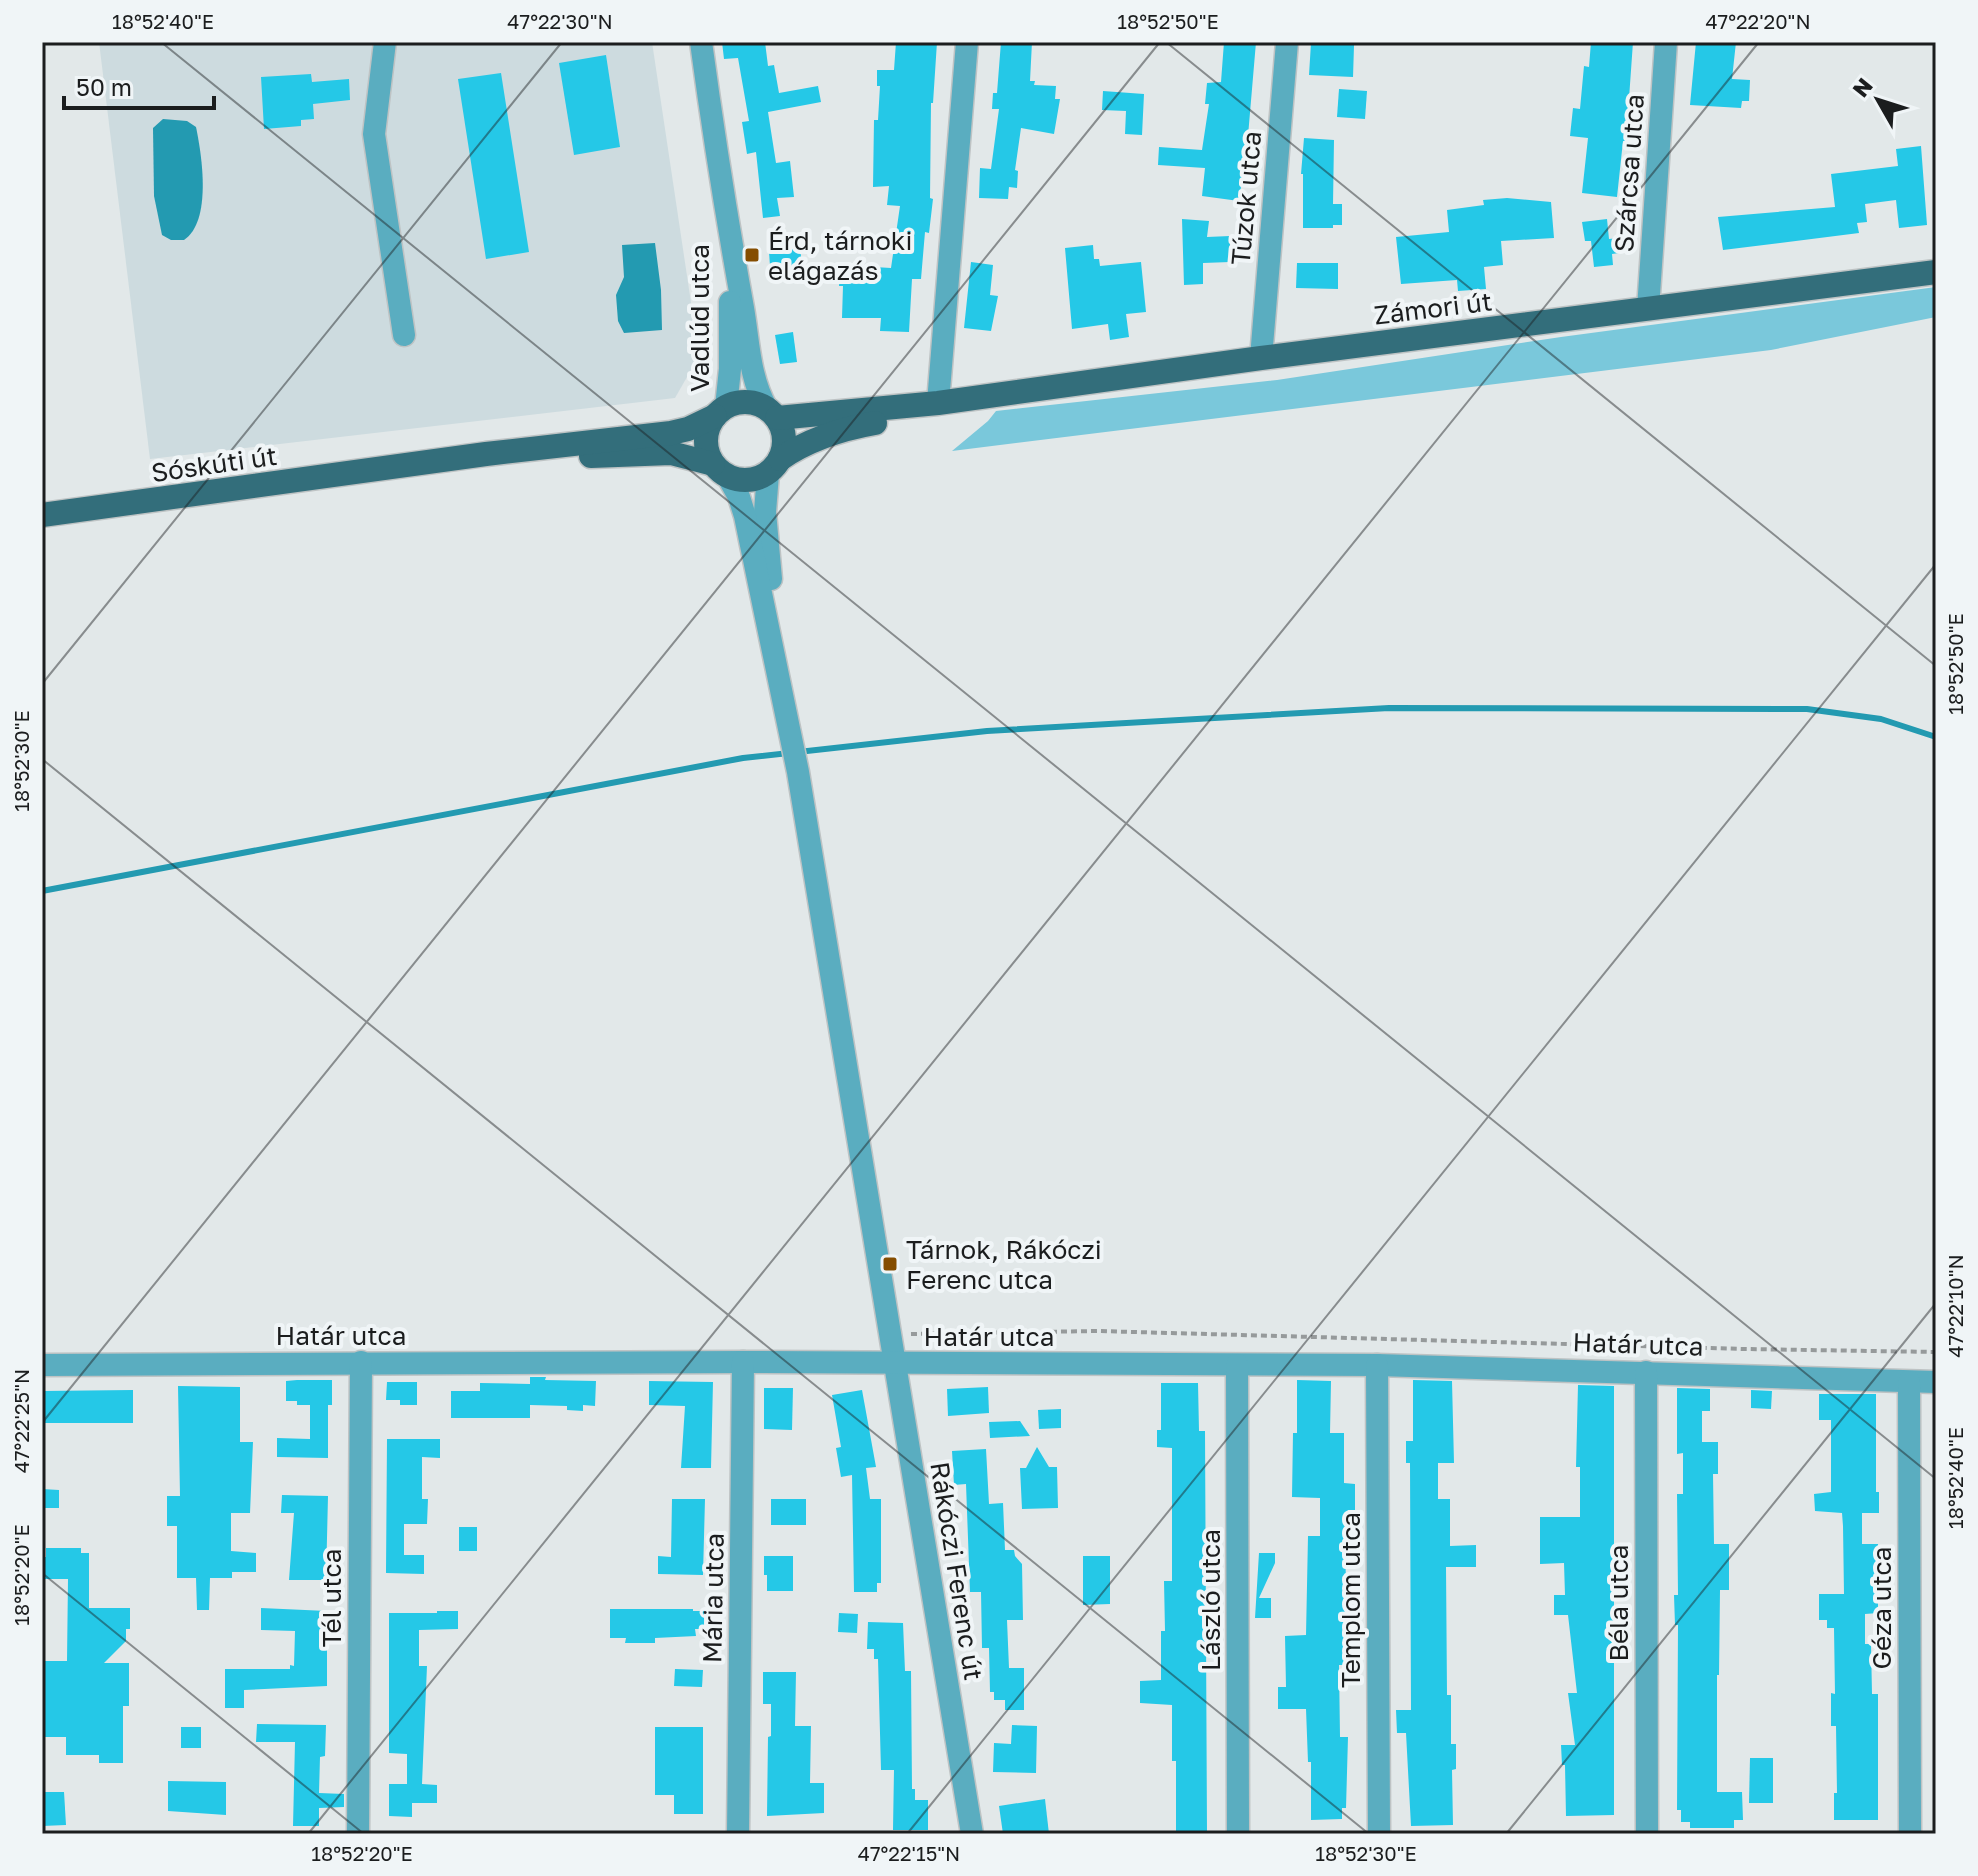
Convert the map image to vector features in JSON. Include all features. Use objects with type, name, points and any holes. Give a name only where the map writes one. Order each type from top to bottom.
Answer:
[{"type":"main road","name":"Zámori út","points":[[772,413],[938,403],[1261,358],[1936,272]]},
{"type":"main road","points":[[750,402],[772,413],[784,438],[774,466],[749,481],[720,471],[706,445],[709,425],[720,411],[750,402]]},
{"type":"main road","name":"Zámori út","points":[[774,466],[796,448],[821,437],[898,418],[938,403]]},
{"type":"main road","name":"Sóskúti út","points":[[42,515],[671,433],[688,429],[720,411]]},
{"type":"main road","name":"Sóskúti út","points":[[393,469],[671,453],[699,459],[720,471]]},
{"type":"street","points":[[385,42],[374,134],[404,335]]},
{"type":"street","name":"Vadlúd utca","points":[[701,42],[727,229],[751,366],[756,389],[772,413]]},
{"type":"street","points":[[938,403],[967,42]]},
{"type":"street","name":"Túzok utca","points":[[1261,358],[1287,42]]},
{"type":"street","name":"Szárcsa utca","points":[[1648,309],[1666,42]]},
{"type":"street","name":"Vadlúd utca","points":[[720,411],[730,369],[727,229]]},
{"type":"street","points":[[774,466],[765,512],[776,656]]},
{"type":"street","points":[[720,471],[739,497],[745,516],[776,656]]},
{"type":"street","name":"Rákóczi Ferenc út","points":[[776,656],[798,772],[972,1834]]},
{"type":"street","name":"Határ utca","points":[[42,1365],[361,1362],[1377,1365],[1936,1382]]},
{"type":"street","name":"Tél utca","points":[[358,1834],[361,1362]]},
{"type":"street","name":"Mária utca","points":[[738,1834],[743,1362]]},
{"type":"street","name":"László utca","points":[[1237,1365],[1238,1834]]},
{"type":"street","name":"Templom utca","points":[[1377,1365],[1379,1834]]},
{"type":"street","name":"Béla utca","points":[[1646,1372],[1647,1834]]},
{"type":"street","name":"Géza utca","points":[[1909,1382],[1910,1834]]},
{"type":"path","points":[[888,1326],[1936,1352]]},
{"type":"shaded area","points":[[99,42],[652,42],[699,356],[675,398],[150,459]]},
{"type":"shaded area","points":[[163,119],[187,121],[196,127],[202,170],[202,204],[193,231],[184,240],[171,240],[162,235],[154,196],[153,128]]},
{"type":"shaded area","points":[[655,243],[662,330],[624,333],[618,321],[616,295],[624,277],[622,245]]},
{"type":"shaded area","points":[[1936,287],[1936,317],[1771,350],[952,451],[996,411],[1277,380],[1561,337]]},
{"type":"building","points":[[722,42],[765,42],[768,66],[774,65],[779,93],[818,86],[821,102],[768,112],[776,163],[790,161],[794,197],[777,198],[780,216],[763,218],[756,152],[747,154],[742,122],[749,121],[738,58],[724,59]]},
{"type":"building","points":[[896,42],[937,42],[931,103],[930,198],[933,199],[929,233],[925,232],[921,279],[912,279],[909,332],[880,331],[881,318],[842,318],[843,286],[839,286],[841,265],[891,268],[900,206],[887,205],[889,186],[873,187],[874,120],[878,120],[880,86],[877,86],[877,70],[894,70]]},
{"type":"building","points":[[1001,42],[1032,42],[1030,81],[1035,81],[1034,85],[1056,86],[1055,99],[1060,99],[1054,134],[1021,128],[1015,170],[1018,171],[1017,188],[1009,187],[1008,199],[979,198],[980,168],[991,169],[999,109],[992,109],[993,93],[997,93]]},
{"type":"building","points":[[1224,42],[1256,42],[1239,201],[1202,196],[1205,168],[1158,165],[1159,147],[1202,150],[1209,104],[1205,104],[1207,83],[1221,82]]},
{"type":"building","points":[[1591,42],[1633,42],[1626,141],[1623,141],[1617,197],[1582,193],[1588,138],[1570,136],[1573,108],[1580,109],[1584,66],[1589,67]]},
{"type":"building","points":[[1696,42],[1736,42],[1732,79],[1750,80],[1749,101],[1742,101],[1741,108],[1690,105]]},
{"type":"building","points":[[1311,43],[1354,45],[1353,77],[1309,75]]},
{"type":"building","points":[[606,55],[620,147],[574,155],[559,63]]},
{"type":"building","points":[[501,73],[529,252],[486,259],[458,79]]},
{"type":"building","points":[[311,74],[312,82],[349,79],[350,100],[313,104],[314,119],[301,120],[301,126],[264,129],[261,77]]},
{"type":"building","points":[[1339,89],[1367,91],[1365,119],[1337,117]]},
{"type":"building","points":[[1103,91],[1144,94],[1142,135],[1125,134],[1126,111],[1102,110]]},
{"type":"building","points":[[1304,138],[1334,140],[1333,204],[1342,204],[1342,225],[1303,228],[1301,174]]},
{"type":"building","points":[[1921,146],[1927,225],[1899,228],[1896,200],[1865,204],[1867,222],[1857,223],[1859,233],[1723,250],[1718,217],[1835,207],[1831,174],[1898,166],[1896,149]]},
{"type":"building","points":[[1507,198],[1551,202],[1554,238],[1501,241],[1503,265],[1484,267],[1486,289],[1458,291],[1457,280],[1401,284],[1396,237],[1449,232],[1447,210],[1484,205],[1483,200]]},
{"type":"building","points":[[1182,219],[1209,221],[1207,237],[1230,236],[1230,262],[1203,263],[1203,284],[1184,285]]},
{"type":"building","points":[[1607,219],[1609,239],[1618,238],[1619,253],[1612,254],[1613,265],[1594,267],[1591,241],[1585,241],[1582,222]]},
{"type":"building","points":[[799,236],[803,277],[771,280],[768,238]]},
{"type":"building","points":[[1093,245],[1094,259],[1099,259],[1100,266],[1141,262],[1146,312],[1126,314],[1129,337],[1110,340],[1108,324],[1072,329],[1065,248]]},
{"type":"building","points":[[971,262],[993,265],[990,295],[998,296],[991,331],[964,328]]},
{"type":"building","points":[[1297,263],[1338,263],[1338,289],[1296,288]]},
{"type":"building","points":[[793,332],[797,362],[780,364],[775,335]]},
{"type":"building","points":[[530,1377],[596,1381],[595,1406],[583,1405],[583,1411],[567,1410],[567,1406],[530,1405],[530,1418],[451,1418],[451,1391],[480,1391],[480,1383],[530,1384]]},
{"type":"building","points":[[332,1380],[332,1405],[328,1405],[328,1458],[277,1457],[277,1438],[310,1439],[310,1405],[286,1401],[286,1381]]},
{"type":"building","points":[[1297,1380],[1331,1381],[1330,1433],[1344,1433],[1344,1483],[1355,1484],[1355,1510],[1348,1510],[1348,1552],[1345,1552],[1349,1665],[1339,1665],[1340,1737],[1348,1737],[1346,1808],[1342,1808],[1342,1819],[1311,1820],[1311,1762],[1308,1762],[1306,1709],[1278,1709],[1278,1687],[1286,1687],[1285,1636],[1306,1635],[1308,1536],[1320,1536],[1320,1498],[1292,1497]]},
{"type":"building","points":[[1413,1380],[1452,1381],[1454,1463],[1438,1463],[1438,1499],[1450,1499],[1450,1546],[1476,1545],[1476,1567],[1446,1567],[1447,1695],[1451,1695],[1451,1744],[1456,1744],[1456,1769],[1452,1770],[1453,1825],[1411,1826],[1406,1733],[1397,1733],[1396,1710],[1411,1710],[1410,1463],[1406,1463],[1406,1441],[1413,1441]]},
{"type":"building","points":[[649,1381],[713,1382],[711,1468],[681,1468],[685,1406],[649,1405]]},
{"type":"building","points":[[387,1382],[417,1382],[417,1405],[400,1405],[400,1400],[386,1400]]},
{"type":"building","points":[[1161,1383],[1198,1383],[1199,1431],[1205,1431],[1207,1834],[1176,1834],[1172,1705],[1140,1703],[1140,1681],[1161,1680],[1161,1631],[1165,1631],[1164,1581],[1172,1581],[1172,1448],[1157,1447],[1157,1430],[1161,1430]]},
{"type":"building","points":[[1578,1385],[1614,1386],[1614,1815],[1566,1816],[1565,1765],[1562,1765],[1561,1745],[1575,1745],[1568,1693],[1577,1693],[1568,1615],[1554,1615],[1554,1595],[1565,1595],[1564,1563],[1540,1564],[1540,1517],[1580,1517],[1580,1467],[1576,1467]]},
{"type":"building","points":[[178,1386],[240,1387],[240,1442],[253,1442],[250,1513],[231,1513],[231,1551],[256,1553],[256,1572],[232,1572],[232,1578],[210,1578],[209,1610],[197,1610],[196,1578],[177,1578],[177,1526],[167,1526],[167,1496],[180,1496]]},
{"type":"building","points":[[988,1387],[989,1413],[948,1416],[947,1389]]},
{"type":"building","points":[[764,1388],[793,1388],[792,1430],[764,1429]]},
{"type":"building","points":[[1677,1388],[1710,1389],[1710,1411],[1702,1411],[1702,1442],[1718,1442],[1718,1474],[1713,1474],[1714,1544],[1729,1544],[1729,1590],[1720,1590],[1717,1792],[1742,1792],[1743,1820],[1734,1820],[1734,1828],[1690,1828],[1690,1822],[1681,1822],[1681,1810],[1677,1810],[1678,1625],[1675,1625],[1674,1595],[1678,1595],[1677,1494],[1683,1494],[1683,1453],[1677,1454]]},
{"type":"building","points":[[133,1390],[133,1423],[42,1423],[42,1391]]},
{"type":"building","points":[[862,1390],[876,1467],[866,1468],[870,1499],[881,1499],[881,1583],[877,1583],[877,1592],[854,1592],[852,1475],[841,1477],[836,1448],[841,1447],[832,1395]]},
{"type":"building","points":[[1751,1390],[1772,1391],[1771,1409],[1751,1408]]},
{"type":"building","points":[[1819,1394],[1876,1394],[1876,1492],[1879,1492],[1879,1513],[1862,1513],[1862,1544],[1878,1544],[1878,1613],[1865,1614],[1865,1644],[1871,1644],[1872,1694],[1878,1694],[1878,1820],[1834,1820],[1834,1793],[1837,1793],[1836,1726],[1831,1726],[1831,1693],[1835,1694],[1834,1628],[1827,1628],[1827,1620],[1819,1620],[1819,1594],[1844,1594],[1843,1526],[1842,1513],[1815,1511],[1814,1494],[1831,1492],[1831,1420],[1819,1420]]},
{"type":"building","points":[[1061,1409],[1061,1428],[1039,1429],[1038,1410]]},
{"type":"building","points":[[1020,1421],[1030,1436],[990,1438],[989,1422]]},
{"type":"building","points":[[387,1439],[440,1439],[440,1458],[422,1457],[422,1499],[428,1499],[427,1524],[404,1524],[404,1555],[424,1555],[424,1574],[386,1573]]},
{"type":"building","points":[[1037,1447],[1049,1467],[1057,1467],[1058,1508],[1022,1509],[1020,1468],[1026,1468]]},
{"type":"building","points":[[986,1449],[989,1504],[1003,1503],[1005,1550],[1014,1550],[1022,1564],[1023,1620],[1007,1620],[1009,1668],[1024,1668],[1024,1710],[1005,1710],[1005,1700],[994,1700],[994,1692],[990,1692],[989,1648],[982,1648],[981,1592],[970,1592],[966,1484],[954,1485],[952,1451]]},
{"type":"building","points":[[42,1489],[59,1490],[59,1508],[42,1508]]},
{"type":"building","points":[[282,1495],[328,1496],[326,1580],[289,1580],[294,1513],[281,1513]]},
{"type":"building","points":[[672,1499],[705,1499],[703,1575],[658,1574],[658,1556],[671,1557]]},
{"type":"building","points":[[771,1499],[806,1499],[806,1525],[771,1525]]},
{"type":"building","points":[[459,1527],[477,1527],[477,1551],[459,1551]]},
{"type":"building","points":[[46,1548],[81,1548],[81,1553],[89,1553],[89,1608],[130,1608],[130,1629],[126,1629],[126,1641],[104,1663],[129,1663],[129,1706],[123,1706],[123,1763],[99,1763],[99,1755],[66,1755],[66,1737],[45,1737],[42,1661],[67,1661],[68,1579],[42,1579],[42,1557],[46,1557]]},
{"type":"building","points":[[1259,1553],[1275,1553],[1275,1563],[1259,1598],[1271,1598],[1271,1618],[1255,1618]]},
{"type":"building","points":[[764,1556],[793,1556],[793,1591],[767,1591]]},
{"type":"building","points":[[1083,1556],[1110,1556],[1110,1604],[1083,1605]]},
{"type":"building","points":[[261,1608],[327,1611],[327,1686],[244,1690],[244,1708],[225,1708],[225,1669],[290,1669],[290,1665],[294,1666],[295,1631],[261,1630]]},
{"type":"building","points":[[610,1609],[704,1611],[704,1629],[695,1629],[696,1636],[655,1638],[655,1643],[625,1643],[626,1638],[610,1638]]},
{"type":"building","points":[[458,1611],[458,1629],[419,1630],[419,1666],[427,1666],[422,1784],[437,1785],[437,1803],[412,1803],[412,1817],[389,1816],[389,1784],[407,1784],[407,1754],[389,1753],[389,1613]]},
{"type":"building","points":[[839,1613],[858,1614],[857,1633],[838,1632]]},
{"type":"building","points":[[868,1622],[903,1623],[905,1671],[911,1671],[912,1789],[915,1789],[915,1800],[928,1800],[928,1830],[893,1830],[894,1770],[881,1770],[878,1659],[874,1659],[874,1649],[867,1649]]},
{"type":"building","points":[[675,1669],[703,1670],[702,1687],[674,1686]]},
{"type":"building","points":[[763,1672],[796,1672],[795,1726],[811,1726],[810,1783],[824,1783],[824,1813],[767,1816],[771,1704],[763,1704]]},
{"type":"building","points":[[257,1724],[326,1725],[325,1756],[320,1757],[319,1793],[344,1794],[344,1807],[319,1808],[319,1826],[293,1826],[295,1742],[256,1742]]},
{"type":"building","points":[[1012,1725],[1037,1726],[1036,1773],[993,1772],[994,1743],[1011,1744]]},
{"type":"building","points":[[181,1727],[201,1727],[201,1748],[181,1748]]},
{"type":"building","points":[[655,1727],[703,1727],[703,1814],[674,1814],[674,1795],[655,1795]]},
{"type":"building","points":[[1750,1758],[1773,1758],[1773,1803],[1749,1803]]},
{"type":"building","points":[[168,1781],[226,1782],[226,1815],[168,1811]]},
{"type":"building","points":[[42,1792],[64,1792],[66,1825],[42,1826]]},
{"type":"building","points":[[1045,1799],[1049,1834],[1003,1834],[999,1806]]},
{"type":"waterway","points":[[42,891],[743,758],[987,731],[1389,708],[1807,709],[1881,719],[1936,737]]},
{"type":"place","name":"Érd, tárnoki elágazás","points":[[752,255]]},
{"type":"place","name":"Tárnok, Rákóczi Ferenc utca","points":[[890,1264]]}]
